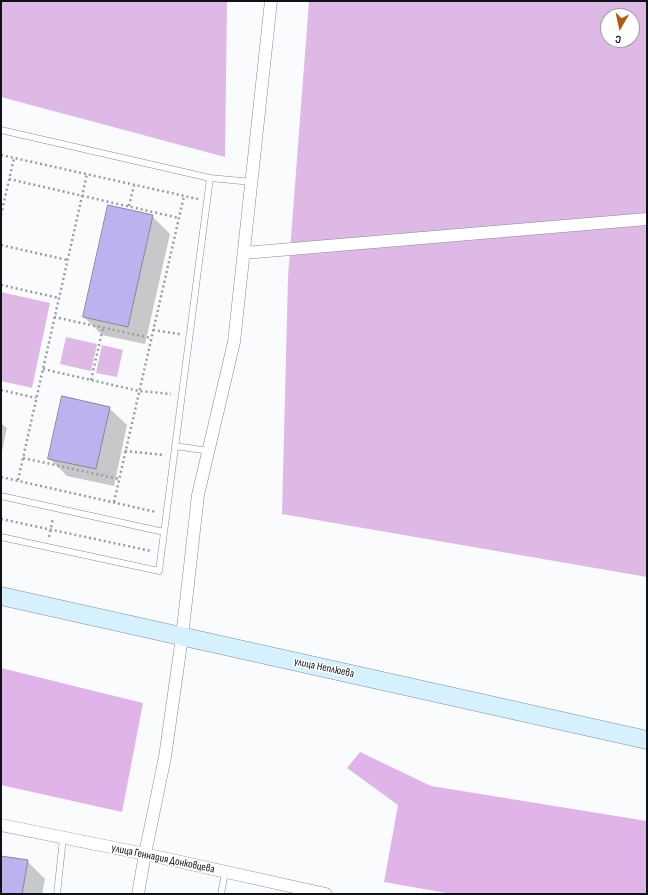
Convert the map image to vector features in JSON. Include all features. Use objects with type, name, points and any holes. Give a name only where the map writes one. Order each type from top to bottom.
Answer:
[{"type":"main road","name":"улица Неплюева","points":[[1,596],[647,740]]},
{"type":"street","points":[[138,894],[165,757],[182,637],[198,495],[234,342],[271,1]]},
{"type":"street","points":[[244,253],[647,219]]},
{"type":"street","name":"улица Геннадия Донковцева","points":[[1,826],[145,854],[224,873],[326,894]]},
{"type":"lane","points":[[1,130],[210,178],[252,182]]},
{"type":"lane","points":[[1,537],[159,571],[210,178]]},
{"type":"lane","points":[[175,446],[209,451]]},
{"type":"lane","points":[[1,496],[164,532]]},
{"type":"lane","points":[[57,894],[63,838]]},
{"type":"lane","points":[[221,894],[224,873]]},
{"type":"path","points":[[1,155],[207,201]]},
{"type":"path","points":[[1,214],[14,158]]},
{"type":"path","points":[[18,480],[87,174]]},
{"type":"path","points":[[9,179],[179,218]]},
{"type":"path","points":[[129,206],[134,185]]},
{"type":"path","points":[[114,502],[184,196]]},
{"type":"path","points":[[1,245],[67,260]]},
{"type":"path","points":[[1,286],[59,298]]},
{"type":"path","points":[[54,317],[152,338]]},
{"type":"path","points":[[92,380],[103,328]]},
{"type":"path","points":[[153,330],[190,336]]},
{"type":"path","points":[[43,369],[139,391],[182,396]]},
{"type":"path","points":[[1,390],[36,398]]},
{"type":"path","points":[[125,451],[174,456]]},
{"type":"path","points":[[23,458],[119,479]]},
{"type":"path","points":[[1,477],[166,514]]},
{"type":"path","points":[[1,518],[161,554]]},
{"type":"shaded area","points":[[1,1],[227,1],[225,157],[1,97]]},
{"type":"shaded area","points":[[309,1],[647,1],[647,577],[282,514],[288,277]]},
{"type":"shaded area","points":[[1,292],[50,303],[32,388],[1,381]]},
{"type":"shaded area","points":[[66,337],[97,344],[91,371],[60,364]]},
{"type":"shaded area","points":[[102,345],[123,350],[117,377],[96,373]]},
{"type":"shaded area","points":[[1,668],[143,703],[122,812],[1,785]]},
{"type":"shaded area","points":[[360,752],[431,786],[647,821],[647,894],[452,894],[384,882],[398,805],[347,768]]},
{"type":"building","points":[[108,205],[153,215],[128,327],[83,317]]},
{"type":"building","points":[[62,396],[110,407],[96,469],[48,459]]},
{"type":"building","points":[[1,856],[28,860],[22,894],[1,894]]}]
